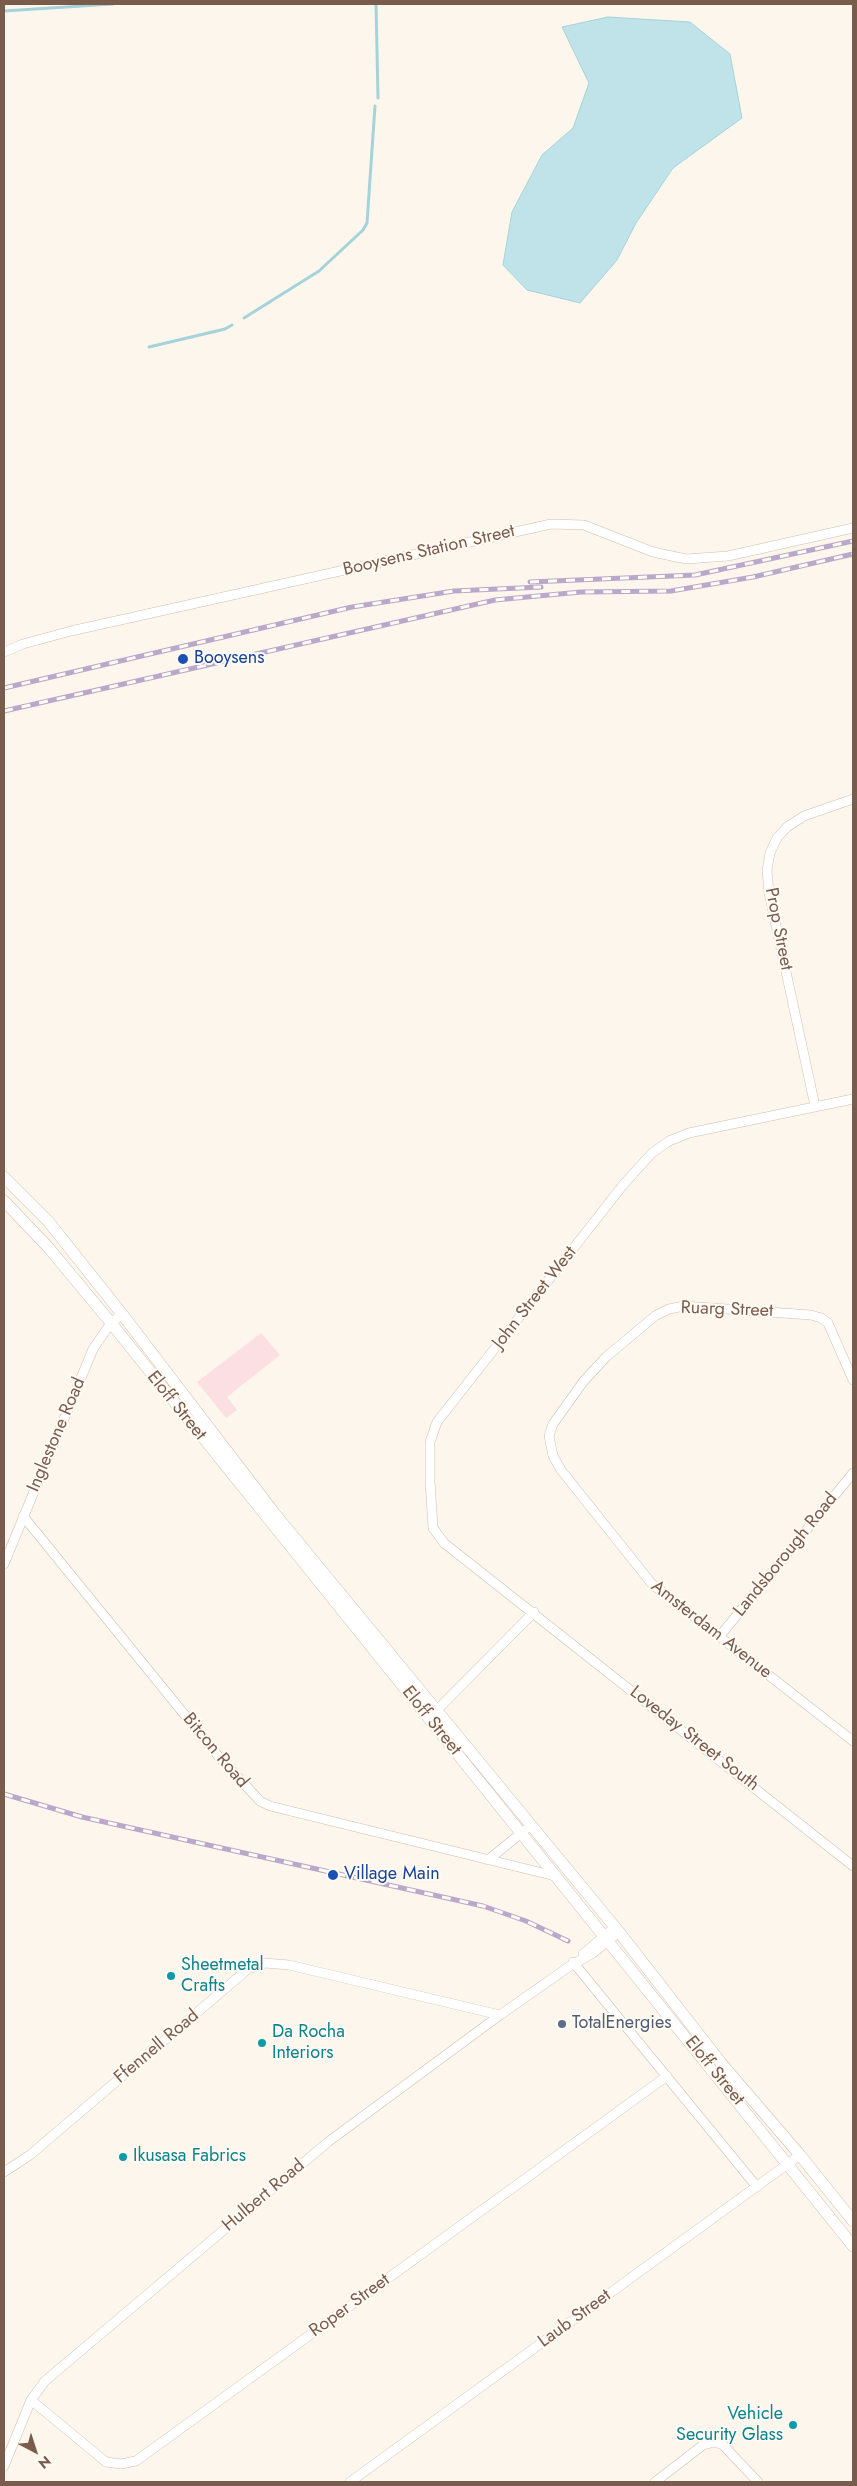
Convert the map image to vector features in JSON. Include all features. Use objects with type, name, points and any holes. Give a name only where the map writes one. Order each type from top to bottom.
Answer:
[{"type":"street","name":"Booysens Station Street","points":[[4,652],[23,644],[80,629],[551,524],[584,525],[653,552],[686,560],[728,556],[853,528]]},
{"type":"street","name":"Prop Street","points":[[815,1106],[769,893],[767,870],[770,853],[777,838],[787,827],[804,816],[853,799]]},
{"type":"street","name":"John Street West","points":[[534,1612],[453,1551],[438,1536],[431,1517],[430,1442],[437,1422],[623,1185],[652,1153],[668,1141],[689,1133],[853,1099]]},
{"type":"street","name":"Eloff Street","points":[[4,1177],[48,1221],[122,1314],[210,1439]]},
{"type":"street","name":"Eloff Street","points":[[4,1201],[48,1247],[210,1439],[433,1714],[617,1929],[696,2041],[788,2164],[853,2246]]},
{"type":"street","name":"Ruarg Street","points":[[553,1424],[583,1382],[606,1357],[655,1316],[669,1309],[693,1306],[811,1315],[828,1323],[853,1380]]},
{"type":"street","name":"Inglestone Road","points":[[4,1564],[93,1349],[111,1323],[122,1314]]},
{"type":"street","name":"Amsterdam Avenue","points":[[553,1424],[549,1444],[561,1470],[652,1584],[852,1737]]},
{"type":"street","name":"Landsborough Road","points":[[719,1637],[853,1473]]},
{"type":"street","name":"Bitcon Road","points":[[23,1516],[219,1757],[260,1801],[270,1806],[556,1876]]},
{"type":"street","points":[[433,1714],[534,1612]]},
{"type":"street","name":"Loveday Street South","points":[[534,1612],[853,1866]]},
{"type":"street","name":"Eloff Street","points":[[433,1714],[520,1834],[606,1939],[800,2155],[853,2221]]},
{"type":"street","points":[[488,1860],[530,1826]]},
{"type":"street","name":"Hulbert Road","points":[[4,2466],[31,2400],[45,2382],[328,2142],[500,2015],[573,1964],[617,1929]]},
{"type":"street","name":"Ffennell Road","points":[[4,2172],[30,2155],[248,1970],[265,1963],[289,1964],[500,2015]]},
{"type":"street","points":[[573,1964],[757,2187]]},
{"type":"street","name":"Roper Street","points":[[31,2400],[106,2462],[121,2464],[136,2460],[667,2076]]},
{"type":"street","name":"Laub Street","points":[[350,2482],[800,2155]]},
{"type":"street","points":[[655,2482],[702,2445],[715,2442],[723,2445],[758,2482]]},
{"type":"shaded area","points":[[261,1333],[280,1355],[227,1397],[237,1410],[226,1418],[197,1382]]},
{"type":"water","points":[[608,17],[690,22],[730,54],[742,118],[673,168],[636,223],[617,260],[580,303],[527,290],[503,265],[512,212],[542,155],[573,128],[589,83],[562,27]]},
{"type":"waterway","points":[[4,11],[113,4]]},
{"type":"waterway","points":[[376,4],[378,98]]},
{"type":"waterway","points":[[244,318],[319,271],[363,230],[367,223],[375,106]]},
{"type":"waterway","points":[[149,347],[225,329],[232,325]]},
{"type":"railway","points":[[530,582],[695,575],[853,541]]},
{"type":"railway","points":[[4,711],[495,600],[581,592],[671,591],[753,577],[853,554]]},
{"type":"railway","points":[[4,688],[352,607],[454,591],[541,587]]},
{"type":"railway","points":[[4,1794],[82,1817],[483,1906],[526,1921],[568,1941]]},
{"type":"place","name":"Booysens","points":[[183,659]]},
{"type":"place","name":"Village Main","points":[[333,1875]]},
{"type":"place","name":"Sheetmetal Crafts","points":[[171,1976]]},
{"type":"place","name":"TotalEnergies","points":[[562,2024]]},
{"type":"place","name":"Da Rocha Interiors","points":[[262,2043]]},
{"type":"place","name":"Ikusasa Fabrics","points":[[123,2157]]},
{"type":"place","name":"Vehicle Security Glass","points":[[793,2425]]}]
